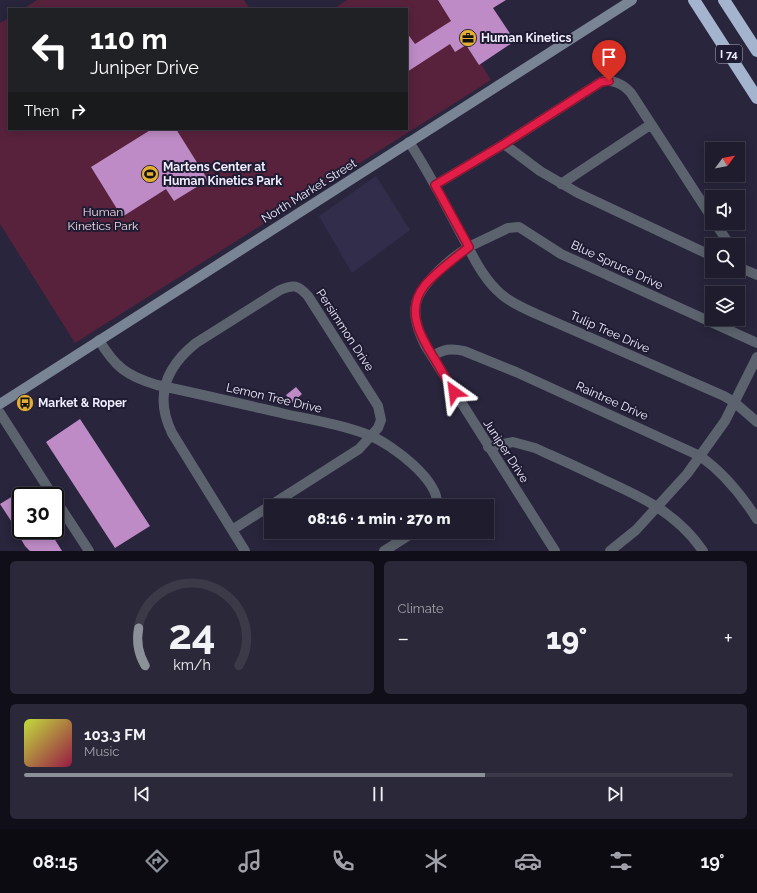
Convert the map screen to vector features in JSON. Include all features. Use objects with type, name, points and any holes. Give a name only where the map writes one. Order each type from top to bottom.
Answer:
[{"type":"highway","name":"I 74","points":[[724,0],[757,51]]},
{"type":"highway","name":"I 74","points":[[697,5],[757,98]]},
{"type":"main road","name":"North Market Street","points":[[0,404],[631,0]]},
{"type":"street","points":[[435,185],[504,144],[601,82],[609,81],[621,84],[626,88],[705,208]]},
{"type":"street","points":[[561,184],[650,125]]},
{"type":"street","points":[[409,142],[435,185],[469,247]]},
{"type":"street","points":[[504,144],[561,184],[705,253]]},
{"type":"street","name":"Blue Spruce Drive","points":[[469,247],[508,228],[519,227],[561,254],[757,343]]},
{"type":"street","name":"Juniper Drive","points":[[469,247],[425,285],[416,302],[416,320],[419,333],[488,446],[555,551]]},
{"type":"street","name":"Tulip Tree Drive","points":[[469,247],[492,286],[514,303],[724,396],[734,402],[757,422]]},
{"type":"street","points":[[745,269],[757,275]]},
{"type":"street","name":"Persimmon Drive","points":[[165,387],[168,375],[184,352],[280,290],[290,286],[296,286],[302,289],[308,296],[378,406],[381,420],[378,428],[371,436]]},
{"type":"street","name":"Lemon Tree Drive","points":[[99,340],[117,365],[138,379],[165,387],[335,425],[371,436],[381,441],[423,475],[436,499]]},
{"type":"street","name":"Raintree Drive","points":[[432,356],[447,349],[464,351],[610,414],[700,456],[730,481],[757,519]]},
{"type":"street","points":[[610,551],[624,547],[636,530],[676,487],[700,456],[725,421],[757,357]]},
{"type":"street","points":[[165,387],[163,400],[167,423],[245,551]]},
{"type":"street","points":[[0,413],[47,487]]},
{"type":"street","points":[[232,530],[359,449],[371,436]]},
{"type":"street","points":[[488,446],[513,442],[535,448],[621,487],[658,506],[692,537],[703,551]]},
{"type":"street","points":[[64,513],[89,551]]},
{"type":"street","points":[[384,551],[403,539]]},
{"type":"shaded area","points":[[376,176],[410,230],[352,273],[319,216]]},
{"type":"green space","points":[[37,0],[244,0],[249,8],[25,8]]},
{"type":"green space","name":"Human Kinetics Park","points":[[347,0],[441,0],[491,80],[75,343],[0,224],[0,23],[8,19],[8,130],[408,130],[408,8],[335,8]]},
{"type":"building","name":"Human Kinetics","points":[[438,0],[506,0],[493,8],[515,41],[479,65],[466,45],[455,52],[450,44],[408,71],[408,34],[415,44],[451,21]]},
{"type":"building","name":"Martens Center at Human Kinetics Park","points":[[150,130],[177,130],[208,180],[174,201],[166,189],[122,217],[91,167]]},
{"type":"building","points":[[296,387],[302,394],[292,403],[286,395]]},
{"type":"building","points":[[80,419],[150,526],[115,548],[46,442]]},
{"type":"building","points":[[12,497],[12,522],[0,504]]},
{"type":"building","points":[[21,539],[55,539],[62,551],[30,551]]},
{"type":"place","name":"Human Kinetics","points":[[468,38]]},
{"type":"place","name":"Martens Center at Human Kinetics Park","points":[[150,174]]},
{"type":"place","name":"Market & Roper","points":[[25,403]]},
{"type":"route","points":[[454,392],[425,345],[419,333],[416,320],[416,302],[418,295],[425,285],[469,247],[435,185],[504,144],[601,82],[605,80],[609,81]]}]
